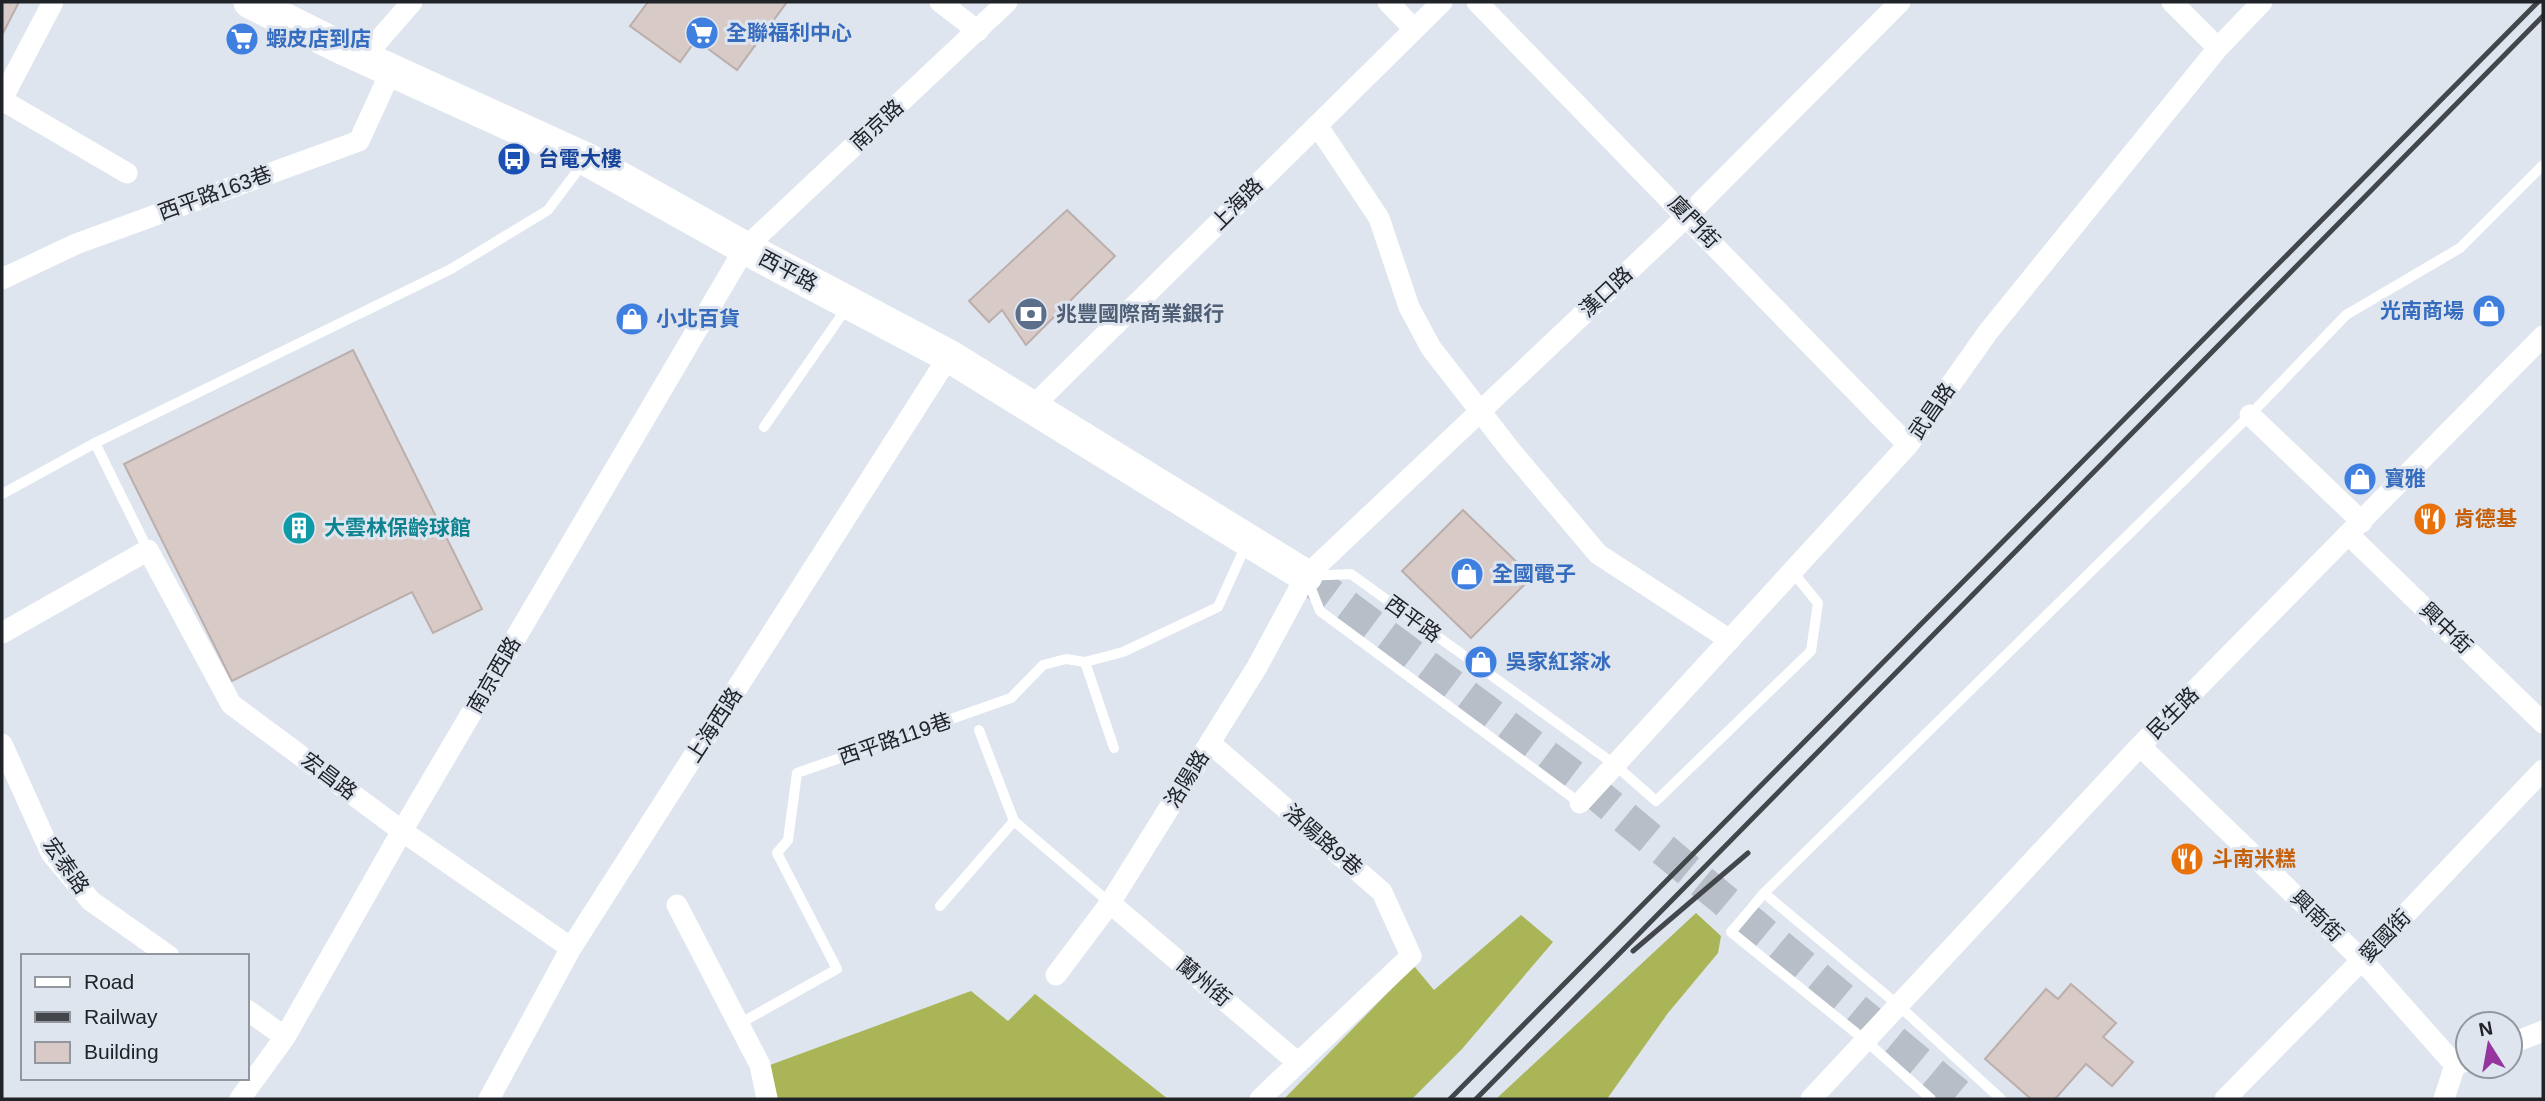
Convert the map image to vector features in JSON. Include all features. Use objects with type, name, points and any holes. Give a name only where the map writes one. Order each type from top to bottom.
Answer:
[{"type":"main road","name":"西平路","points":[[251,2],[340,47],[586,159],[745,248],[949,356],[1306,576]]},
{"type":"street","points":[[53,2],[2,100],[127,173]]},
{"type":"street","name":"西平路163巷","points":[[2,279],[76,244],[359,141],[378,64],[412,2]]},
{"type":"street","points":[[940,2],[978,31]]},
{"type":"street","name":"南京路","points":[[745,248],[1007,2]]},
{"type":"street","points":[[1388,2],[1414,29]]},
{"type":"street","name":"上海路","points":[[1032,407],[1442,2]]},
{"type":"street","name":"廈門街","points":[[1477,2],[1908,445]]},
{"type":"street","name":"漢口路","points":[[1306,576],[1687,216],[1900,2]]},
{"type":"street","points":[[2172,2],[2218,48]]},
{"type":"street","name":"武昌路","points":[[1580,803],[1908,445],[1988,332],[2218,48],[2262,2]]},
{"type":"street","points":[[1317,125],[1379,218],[1409,307],[1431,348],[1511,452],[1598,554],[1730,640]]},
{"type":"street","name":"南京西路","points":[[240,1099],[285,1037],[402,831],[745,248]]},
{"type":"street","name":"民生路","points":[[1811,1099],[2140,746],[2543,336]]},
{"type":"street","name":"上海西路","points":[[489,1099],[571,948],[949,356]]},
{"type":"street","name":"興中街","points":[[2250,415],[2543,723]]},
{"type":"street","points":[[2,633],[148,550]]},
{"type":"street","name":"宏昌路","points":[[148,550],[231,704],[402,831],[571,948]]},
{"type":"street","name":"洛陽路","points":[[1056,975],[1110,903],[1257,667],[1306,576]]},
{"type":"street","name":"洛陽路9巷","points":[[1210,743],[1382,892],[1411,956],[1297,1062]]},
{"type":"street","name":"宏泰路","points":[[2,744],[51,853],[91,901],[166,954]]},
{"type":"street","name":"興南街","points":[[2140,746],[2362,960],[2454,1055]]},
{"type":"street","name":"愛國街","points":[[2225,1099],[2543,770]]},
{"type":"street","name":"蘭州街","points":[[1110,903],[1297,1062]]},
{"type":"street","points":[[677,905],[760,1065],[767,1099]]},
{"type":"street","points":[[248,1011],[285,1037]]},
{"type":"street","points":[[2524,1038],[2543,1031]]},
{"type":"street","points":[[1260,1099],[1297,1062]]},
{"type":"street","points":[[2444,1099],[2454,1079]]},
{"type":"lane","points":[[2,494],[95,443],[451,270],[548,210],[586,159]]},
{"type":"lane","points":[[1931,1099],[1866,1041],[1731,932],[1764,893],[2250,415],[2346,315],[2460,248],[2543,165]]},
{"type":"lane","points":[[764,427],[850,303]]},
{"type":"lane","points":[[95,443],[148,550]]},
{"type":"lane","name":"西平路119巷","points":[[738,1024],[837,969],[778,853],[788,840],[797,773],[1011,698],[1043,665],[1066,659],[1085,662],[1123,652],[1218,607],[1249,540]]},
{"type":"lane","name":"西平路","points":[[1306,576],[1351,574],[1614,764],[1656,801],[1811,651],[1818,603],[1792,571]]},
{"type":"lane","points":[[1306,576],[1320,611],[1580,803]]},
{"type":"lane","points":[[1085,662],[1114,748]]},
{"type":"lane","points":[[979,730],[1014,821],[1110,903]]},
{"type":"lane","points":[[940,906],[1014,821]]},
{"type":"lane","points":[[1764,893],[1898,1005],[2001,1099]]},
{"type":"green space","points":[[1696,913],[1721,936],[1718,953],[1668,1013],[1607,1099],[1496,1099]]},
{"type":"green space","points":[[1521,915],[1553,942],[1462,1049],[1412,1099],[1284,1099],[1414,966],[1434,990]]},
{"type":"green space","points":[[971,991],[1008,1021],[1035,994],[1168,1099],[778,1099],[770,1065]]},
{"type":"building","points":[[2,2],[19,2],[2,35]]},
{"type":"building","name":"全聯福利中心","points":[[648,2],[787,2],[737,70],[696,40],[680,62],[630,26]]},
{"type":"building","points":[[1067,210],[1115,256],[1026,345],[1002,310],[989,322],[969,301]]},
{"type":"building","name":"大雲林保齡球館","points":[[353,350],[482,609],[433,633],[412,592],[232,681],[124,464]]},
{"type":"building","name":"全國電子","points":[[1463,510],[1532,577],[1471,638],[1402,571]]},
{"type":"building","points":[[2071,984],[2116,1023],[2103,1037],[2133,1062],[2112,1086],[2086,1064],[2055,1099],[2031,1099],[1985,1059],[2046,989],[2058,999]]},
{"type":"tunnel","points":[[1306,576],[1593,791],[1963,1099]]},
{"type":"railway","points":[[1450,1099],[2538,2]]},
{"type":"railway","points":[[1476,1099],[2543,16]]},
{"type":"railway","points":[[1633,951],[1748,853]]},
{"type":"place","name":"全聯福利中心","points":[[702,33]]},
{"type":"place","name":"蝦皮店到店","points":[[242,39]]},
{"type":"place","name":"台電大樓","points":[[514,159]]},
{"type":"place","name":"光南商場","points":[[2489,311]]},
{"type":"place","name":"兆豐國際商業銀行","points":[[1031,314]]},
{"type":"place","name":"小北百貨","points":[[632,319]]},
{"type":"place","name":"寶雅","points":[[2360,479]]},
{"type":"place","name":"肯德基","points":[[2430,519]]},
{"type":"place","name":"大雲林保齡球館","points":[[299,528]]},
{"type":"place","name":"全國電子","points":[[1467,574]]},
{"type":"place","name":"吳家紅茶冰","points":[[1481,662]]},
{"type":"place","name":"斗南米糕","points":[[2187,859]]}]
